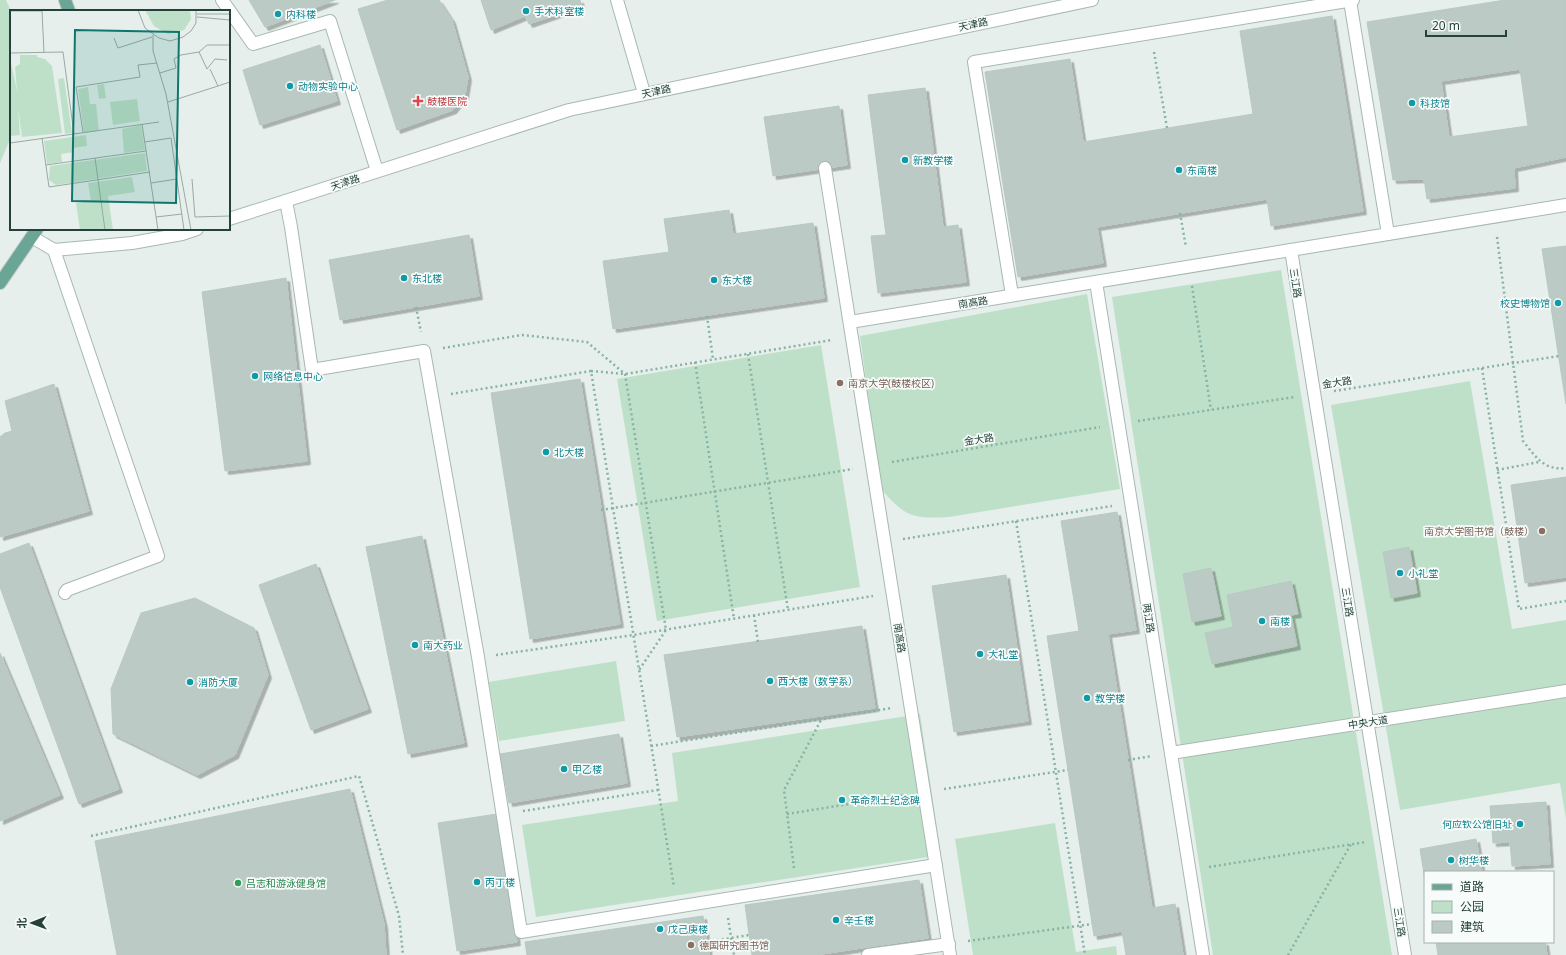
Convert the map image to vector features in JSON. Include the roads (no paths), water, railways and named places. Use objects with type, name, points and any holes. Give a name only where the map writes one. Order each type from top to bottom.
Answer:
[{"type":"main road","points":[[65,0],[69,10]]},
{"type":"main road","points":[[0,283],[35,233]]},
{"type":"street","points":[[222,0],[229,10]]},
{"type":"street","points":[[617,0],[644,93]]},
{"type":"street","name":"天津路","points":[[230,219],[569,110],[1092,0]]},
{"type":"street","points":[[1350,0],[1388,234]]},
{"type":"street","points":[[1012,295],[974,62],[1353,0]]},
{"type":"street","points":[[230,11],[253,44],[330,21],[377,171]]},
{"type":"street","name":"南高路","points":[[825,168],[950,950]]},
{"type":"street","points":[[286,201],[312,370],[424,351],[478,657],[521,932],[796,889],[936,865]]},
{"type":"street","name":"南高路","points":[[850,322],[1566,205]]},
{"type":"street","points":[[54,250],[132,243],[182,234],[193,230]]},
{"type":"street","points":[[35,233],[54,250],[158,556],[67,590],[65,593]]},
{"type":"street","name":"三江路","points":[[1291,250],[1405,955]]},
{"type":"street","name":"两江路","points":[[1096,282],[1202,955]]},
{"type":"street","name":"中央大道","points":[[1171,753],[1566,691]]},
{"type":"street","points":[[868,955],[950,950]]},
{"type":"place","name":"手术科室楼","points":[[526,11]]},
{"type":"place","name":"内科楼","points":[[278,14]]},
{"type":"place","name":"动物实验中心","points":[[290,86]]},
{"type":"place","name":"鼓楼医院","points":[[418,101]]},
{"type":"place","name":"科技馆","points":[[1412,103]]},
{"type":"place","name":"新教学楼","points":[[905,160]]},
{"type":"place","name":"东南楼","points":[[1179,170]]},
{"type":"place","name":"东北楼","points":[[404,278]]},
{"type":"place","name":"东大楼","points":[[714,280]]},
{"type":"place","name":"校史博物馆","points":[[1558,303]]},
{"type":"place","name":"网络信息中心","points":[[255,376]]},
{"type":"place","name":"南京大学(鼓楼校区)","points":[[840,383]]},
{"type":"place","name":"北大楼","points":[[546,452]]},
{"type":"place","name":"南京大学图书馆（鼓楼）","points":[[1542,531]]},
{"type":"place","name":"小礼堂","points":[[1400,573]]},
{"type":"place","name":"南楼","points":[[1262,621]]},
{"type":"place","name":"南大药业","points":[[415,645]]},
{"type":"place","name":"大礼堂","points":[[980,654]]},
{"type":"place","name":"西大楼（数学系）","points":[[770,681]]},
{"type":"place","name":"消防大厦","points":[[190,682]]},
{"type":"place","name":"教学楼","points":[[1087,698]]},
{"type":"place","name":"甲乙楼","points":[[564,769]]},
{"type":"place","name":"革命烈士纪念碑","points":[[842,800]]},
{"type":"place","name":"何应钦公馆旧址","points":[[1520,824]]},
{"type":"place","name":"树华楼","points":[[1451,860]]},
{"type":"place","name":"丙丁楼","points":[[477,882]]},
{"type":"place","name":"吕志和游泳健身馆","points":[[238,883]]},
{"type":"place","name":"辛壬楼","points":[[836,920]]},
{"type":"place","name":"戊己庚楼","points":[[660,929]]},
{"type":"place","name":"德国研究图书馆","points":[[691,945]]}]
